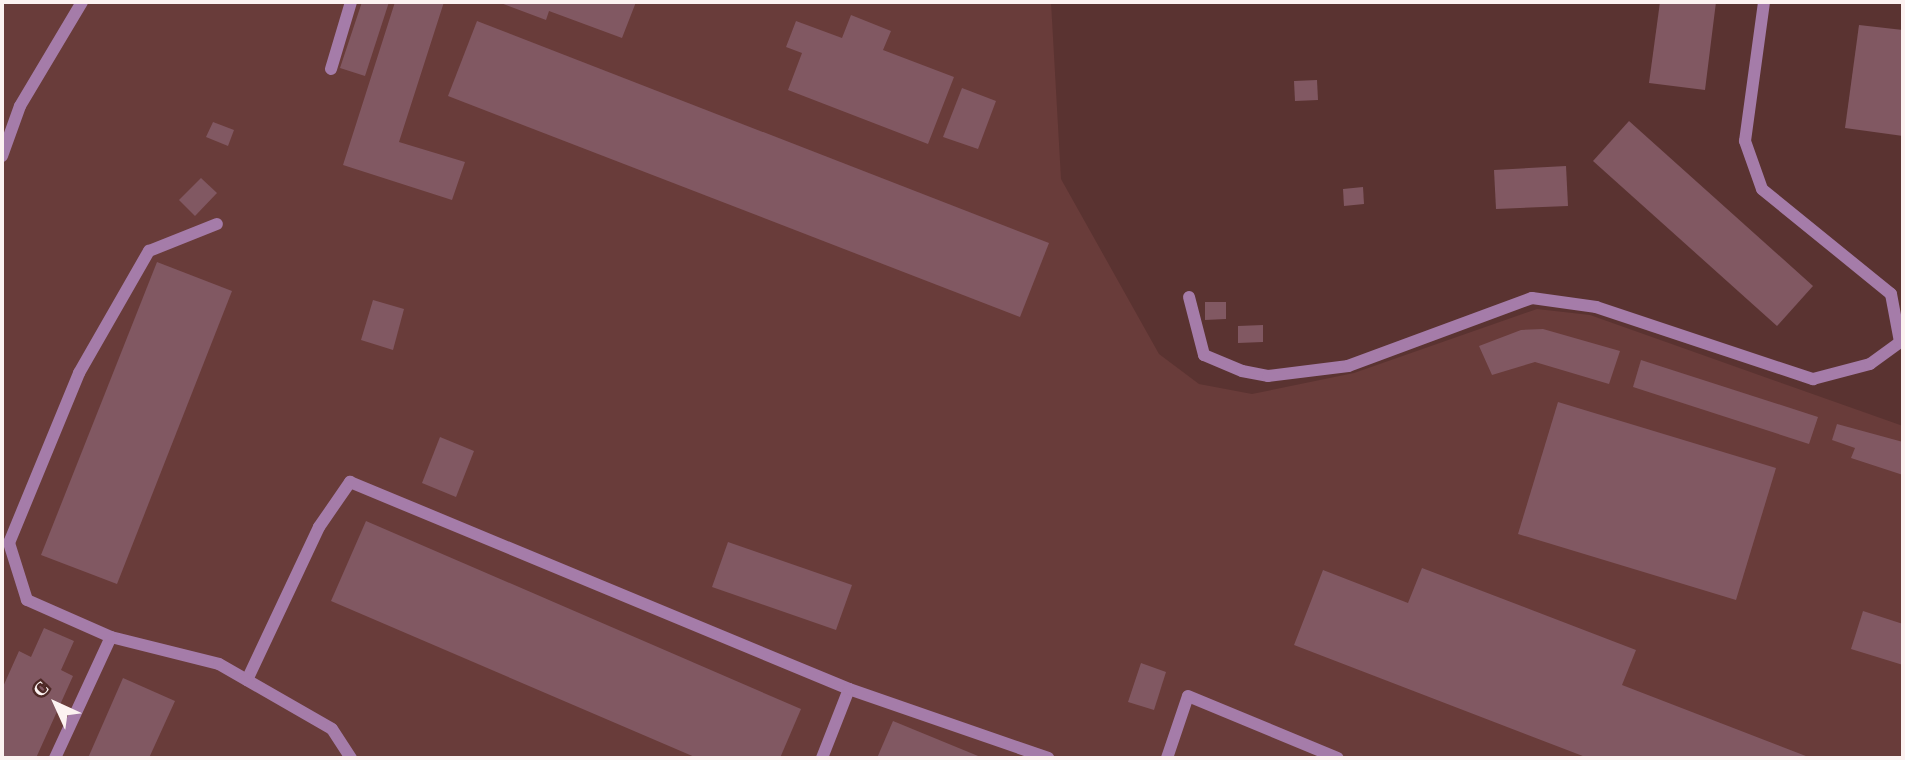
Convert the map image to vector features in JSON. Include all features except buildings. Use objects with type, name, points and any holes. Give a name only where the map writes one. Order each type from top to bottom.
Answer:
[{"type":"lane","points":[[2,156],[20,106],[82,2]]},
{"type":"lane","points":[[331,69],[351,2]]},
{"type":"lane","points":[[1189,297],[1204,355],[1242,372],[1268,376],[1348,366],[1532,298],[1596,307],[1813,379],[1870,364],[1900,342],[1891,294],[1762,189],[1745,141],[1764,2]]},
{"type":"lane","points":[[217,224],[149,251],[79,373],[9,543],[27,600],[111,637],[197,655],[247,680],[332,729],[351,758]]},
{"type":"lane","points":[[247,680],[319,527],[350,482],[849,689],[1048,758]]},
{"type":"lane","points":[[55,758],[111,637]]},
{"type":"lane","points":[[822,758],[849,689]]},
{"type":"lane","points":[[1167,758],[1188,696],[1338,758]]},
{"type":"shaded area","points":[[2,2],[1051,2],[1061,179],[1159,354],[1199,384],[1252,394],[1354,373],[1537,309],[1590,315],[1903,426],[1903,758],[2,758]]}]
